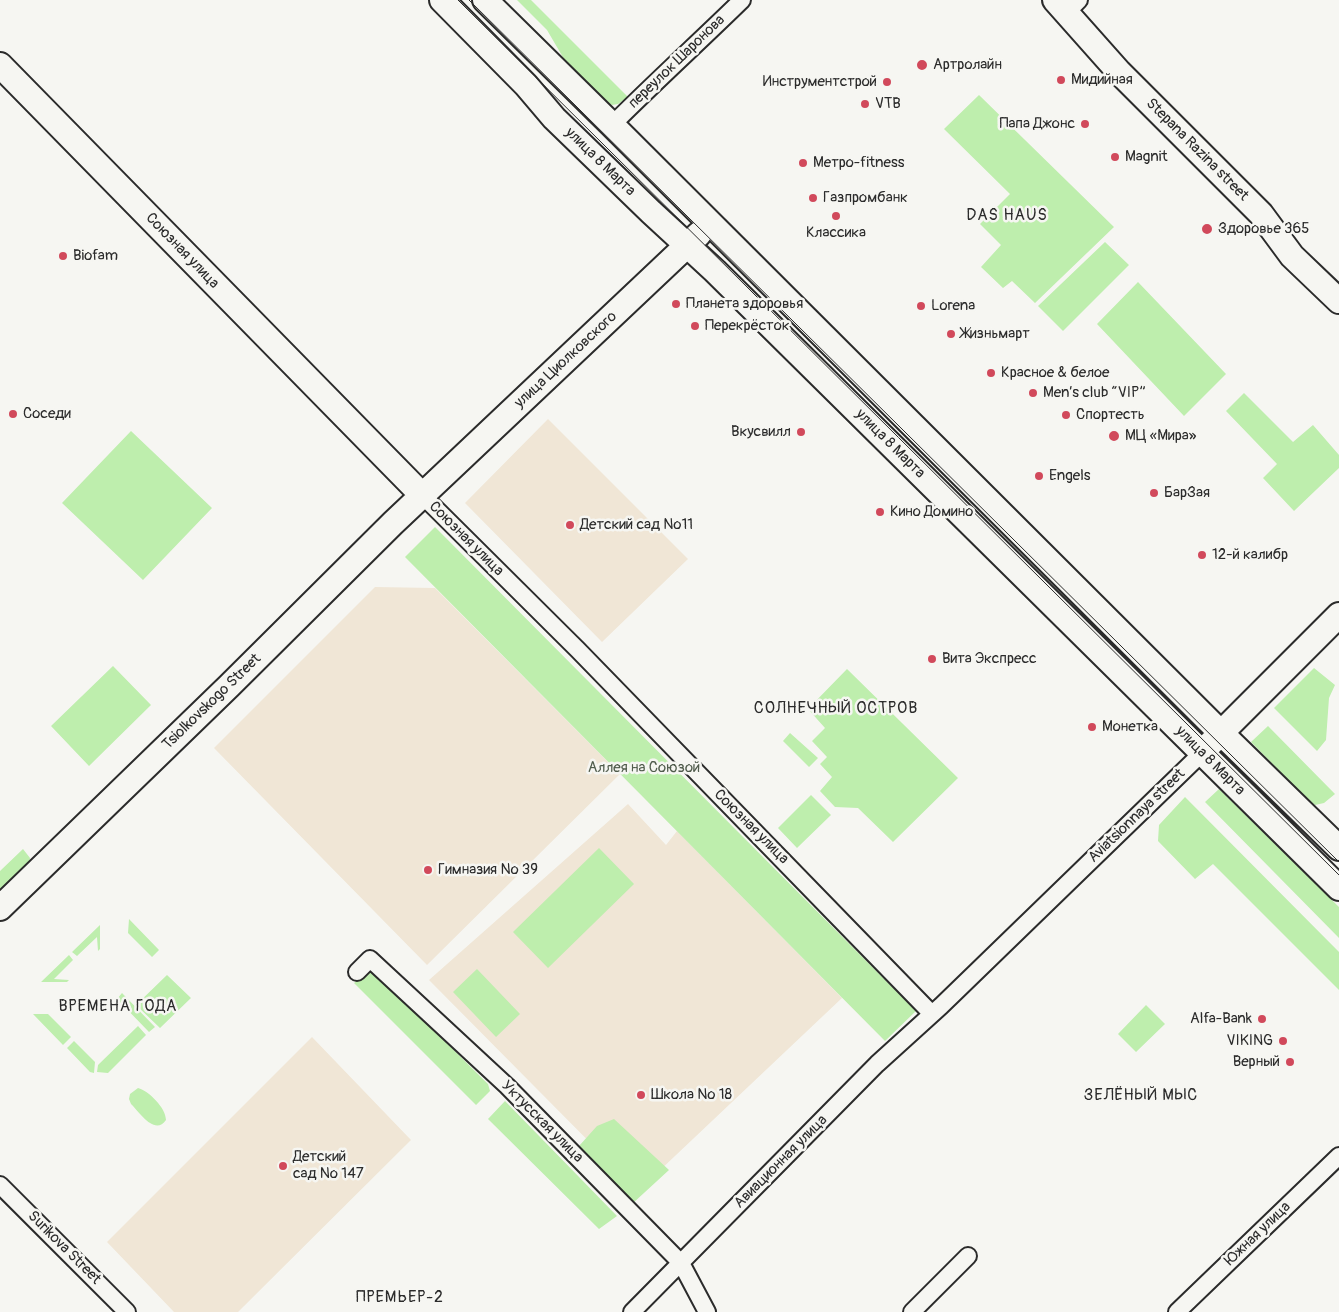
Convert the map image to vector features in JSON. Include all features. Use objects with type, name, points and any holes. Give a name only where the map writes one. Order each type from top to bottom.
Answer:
[{"type":"main road","name":"улица 8 Марта","points":[[442,0],[526,85],[554,118],[688,246],[1339,888]]},
{"type":"main road","name":"улица 8 Марта","points":[[485,0],[1221,733],[1339,848]]},
{"type":"main road","name":"Stepana Razina street","points":[[1067,4],[1118,72],[1261,214],[1292,256],[1339,301]]},
{"type":"main road","name":"Союзная улица","points":[[0,65],[422,495]]},
{"type":"main road","name":"улица Циолковского","points":[[422,495],[710,224]]},
{"type":"main road","name":"Tsiolkovskogo Street","points":[[0,908],[229,686],[422,495]]},
{"type":"main road","name":"Aviatsionnaya street","points":[[1202,752],[1339,615]]},
{"type":"street","name":"переулок Шаронова","points":[[612,125],[742,0]]},
{"type":"street","name":"Союзная улица","points":[[422,495],[578,650],[601,676],[784,860],[932,1014]]},
{"type":"street","name":"Aviatsionnaya street","points":[[932,1014],[1202,752]]},
{"type":"street","name":"Уктусская улица","points":[[357,972],[370,959],[507,1086],[681,1262],[707,1312]]},
{"type":"street","name":"Авиационная улица","points":[[632,1312],[877,1064],[932,1014]]},
{"type":"street","name":"Южная улица","points":[[1177,1312],[1339,1156]]},
{"type":"street","name":"Surikova Street","points":[[0,1185],[127,1312]]},
{"type":"street","points":[[912,1312],[968,1256]]},
{"type":"shaded area","name":"Детский сад №11","points":[[548,419],[688,559],[602,642],[465,503]]},
{"type":"shaded area","name":"Гимназия № 39","points":[[375,587],[435,588],[620,774],[427,965],[214,748]]},
{"type":"shaded area","name":"Школа № 18","points":[[628,804],[666,845],[677,831],[842,998],[638,1191],[429,980]]},
{"type":"shaded area","name":"Детский сад № 147","points":[[312,1037],[411,1140],[238,1312],[174,1312],[107,1242]]},
{"type":"green space","points":[[517,0],[531,0],[628,97],[618,104],[612,105],[600,98],[571,71],[547,30]]},
{"type":"green space","points":[[979,95],[1114,227],[1035,303],[1012,281],[1003,288],[981,267],[1001,245],[980,224],[1010,194],[944,129]]},
{"type":"green space","points":[[1105,242],[1129,265],[1063,331],[1038,306]]},
{"type":"green space","points":[[1138,282],[1226,374],[1184,416],[1097,324]]},
{"type":"green space","points":[[1244,393],[1293,442],[1313,425],[1339,455],[1339,468],[1294,511],[1263,478],[1277,464],[1226,411]]},
{"type":"green space","points":[[131,431],[212,508],[143,580],[62,503]]},
{"type":"green space","name":"Аллея на Союзой","points":[[435,527],[916,1011],[885,1041],[405,557]]},
{"type":"green space","points":[[113,666],[151,705],[89,766],[51,726]]},
{"type":"green space","points":[[1314,668],[1335,685],[1329,698],[1326,740],[1317,751],[1274,708]]},
{"type":"green space","points":[[847,669],[958,778],[893,842],[858,808],[835,807],[820,791],[832,777],[820,764],[827,757],[812,741],[825,728],[808,709]]},
{"type":"green space","points":[[1268,726],[1335,794],[1324,803],[1315,805],[1307,799],[1251,742]]},
{"type":"green space","points":[[790,733],[818,758],[809,767],[783,741]]},
{"type":"green space","points":[[1219,789],[1339,907],[1339,938],[1205,802]]},
{"type":"green space","points":[[811,795],[831,815],[797,848],[778,828]]},
{"type":"green space","points":[[1185,797],[1339,952],[1339,990],[1213,864],[1195,879],[1158,841],[1159,825]]},
{"type":"green space","points":[[599,848],[634,884],[548,968],[513,932]]},
{"type":"green space","points":[[23,849],[30,858],[29,865],[0,896],[0,871]]},
{"type":"green space","points":[[129,919],[159,950],[152,957],[128,933]]},
{"type":"green space","points":[[100,925],[100,949],[98,951],[97,937],[77,956],[72,952]]},
{"type":"green space","points":[[69,955],[73,960],[54,979],[69,980],[67,982],[41,982]]},
{"type":"green space","points":[[477,969],[520,1014],[496,1037],[453,992]]},
{"type":"green space","points":[[368,972],[379,976],[488,1084],[490,1091],[476,1105],[354,983]]},
{"type":"green space","points":[[167,975],[191,998],[160,1028],[136,1005]]},
{"type":"green space","points":[[122,993],[155,1027],[149,1032],[117,999]]},
{"type":"green space","points":[[1146,1005],[1165,1024],[1136,1052],[1118,1034]]},
{"type":"green space","points":[[33,1014],[48,1014],[71,1037],[63,1045]]},
{"type":"green space","points":[[138,1026],[146,1035],[108,1073],[97,1072],[98,1065]]},
{"type":"green space","points":[[74,1041],[95,1062],[94,1073],[90,1072],[67,1048]]},
{"type":"green space","points":[[138,1088],[147,1093],[160,1105],[166,1120],[162,1124],[157,1126],[152,1124],[131,1104],[130,1094]]},
{"type":"green space","points":[[505,1101],[617,1216],[599,1229],[488,1119]]},
{"type":"green space","points":[[614,1119],[669,1170],[632,1204],[579,1146],[597,1126]]},
{"type":"tram line","points":[[458,0],[1339,875]]},
{"type":"tram line","points":[[469,0],[1339,862]]},
{"type":"place","name":"Артролайн","points":[[922,65]]},
{"type":"place","name":"Мидийная","points":[[1061,80]]},
{"type":"place","name":"Инструментстрой","points":[[887,82]]},
{"type":"place","name":"VTB","points":[[865,104]]},
{"type":"place","name":"Папа Джонс","points":[[1085,124]]},
{"type":"place","name":"Magnit","points":[[1115,157]]},
{"type":"place","name":"Метро-fitness","points":[[803,163]]},
{"type":"place","name":"Газпромбанк","points":[[813,198]]},
{"type":"place","name":"Классика","points":[[836,216]]},
{"type":"place","name":"Здоровье 365","points":[[1207,229]]},
{"type":"place","name":"Biofam","points":[[63,256]]},
{"type":"place","name":"Планета здоровья","points":[[676,304]]},
{"type":"place","name":"Lorena","points":[[921,306]]},
{"type":"place","name":"Перекрёсток","points":[[695,326]]},
{"type":"place","name":"Жизньмарт","points":[[951,334]]},
{"type":"place","name":"Красное & белое","points":[[991,373]]},
{"type":"place","name":"Men’s club “VIP”","points":[[1033,393]]},
{"type":"place","name":"Соседи","points":[[13,414]]},
{"type":"place","name":"Спортесть","points":[[1066,415]]},
{"type":"place","name":"Вкусвилл","points":[[801,432]]},
{"type":"place","name":"МЦ «Мира»","points":[[1114,436]]},
{"type":"place","name":"Engels","points":[[1039,476]]},
{"type":"place","name":"БарЗая","points":[[1154,493]]},
{"type":"place","name":"Кино Домино","points":[[880,512]]},
{"type":"place","name":"Детский сад №11","points":[[570,525]]},
{"type":"place","name":"12-й калибр","points":[[1202,555]]},
{"type":"place","name":"Вита Экспресс","points":[[932,659]]},
{"type":"place","name":"Монетка","points":[[1092,727]]},
{"type":"place","name":"Гимназия № 39","points":[[428,870]]},
{"type":"place","name":"Alfa-Bank","points":[[1262,1019]]},
{"type":"place","name":"VIKING","points":[[1283,1041]]},
{"type":"place","name":"Верный","points":[[1290,1062]]},
{"type":"place","name":"Школа № 18","points":[[641,1095]]},
{"type":"place","name":"Детский сад № 147","points":[[283,1166]]},
{"type":"district","name":"DAS HAUS","points":[[1007,216]]},
{"type":"district","name":"СОЛНЕЧНЫЙ ОСТРОВ","points":[[836,709]]},
{"type":"district","name":"ВРЕМЕНА ГОДА","points":[[118,1007]]},
{"type":"district","name":"ЗЕЛЁНЫЙ МЫС","points":[[1141,1096]]},
{"type":"district","name":"ПРЕМЬЕР-2","points":[[400,1298]]}]
